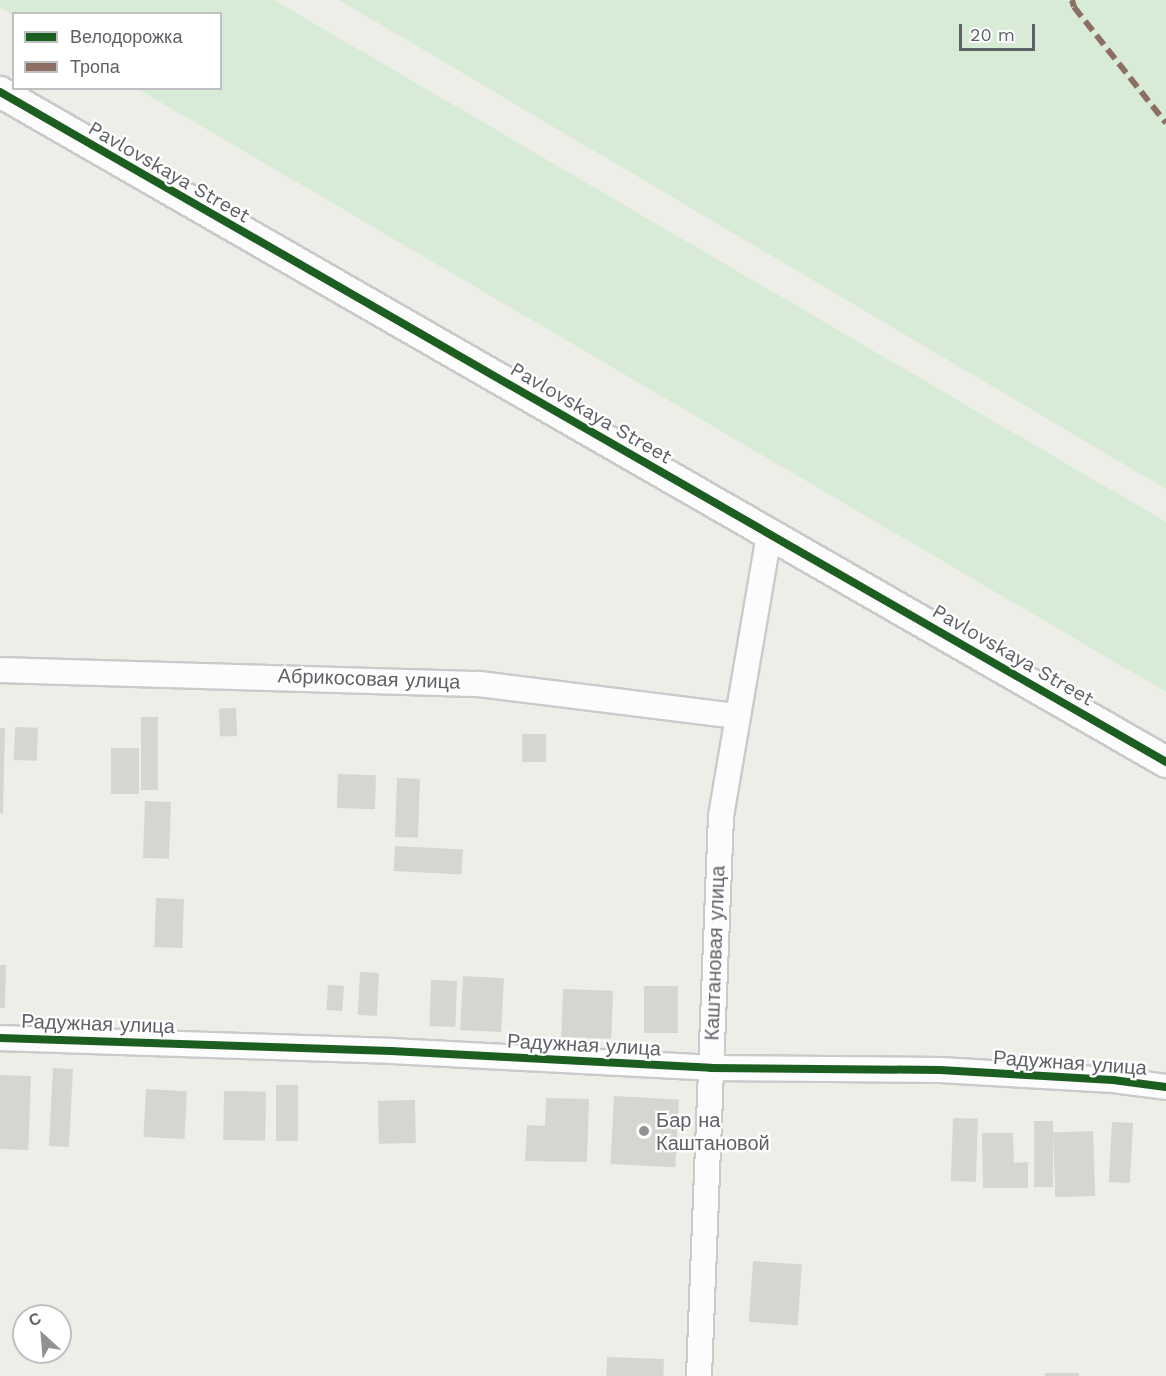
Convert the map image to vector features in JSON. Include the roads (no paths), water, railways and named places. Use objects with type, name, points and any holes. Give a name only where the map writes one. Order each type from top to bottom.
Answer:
[{"type":"street","name":"Pavlovskaya Street","points":[[0,92],[1166,762]]},
{"type":"street","name":"Каштановая улица","points":[[699,1376],[721,816],[769,534]]},
{"type":"street","name":"Абрикосовая улица","points":[[0,670],[479,684],[737,717]]},
{"type":"street","name":"Радужная улица","points":[[0,1038],[391,1051],[711,1068],[940,1070],[1113,1080],[1166,1087]]},
{"type":"place","name":"Бар на Каштановой","points":[[644,1131]]}]
